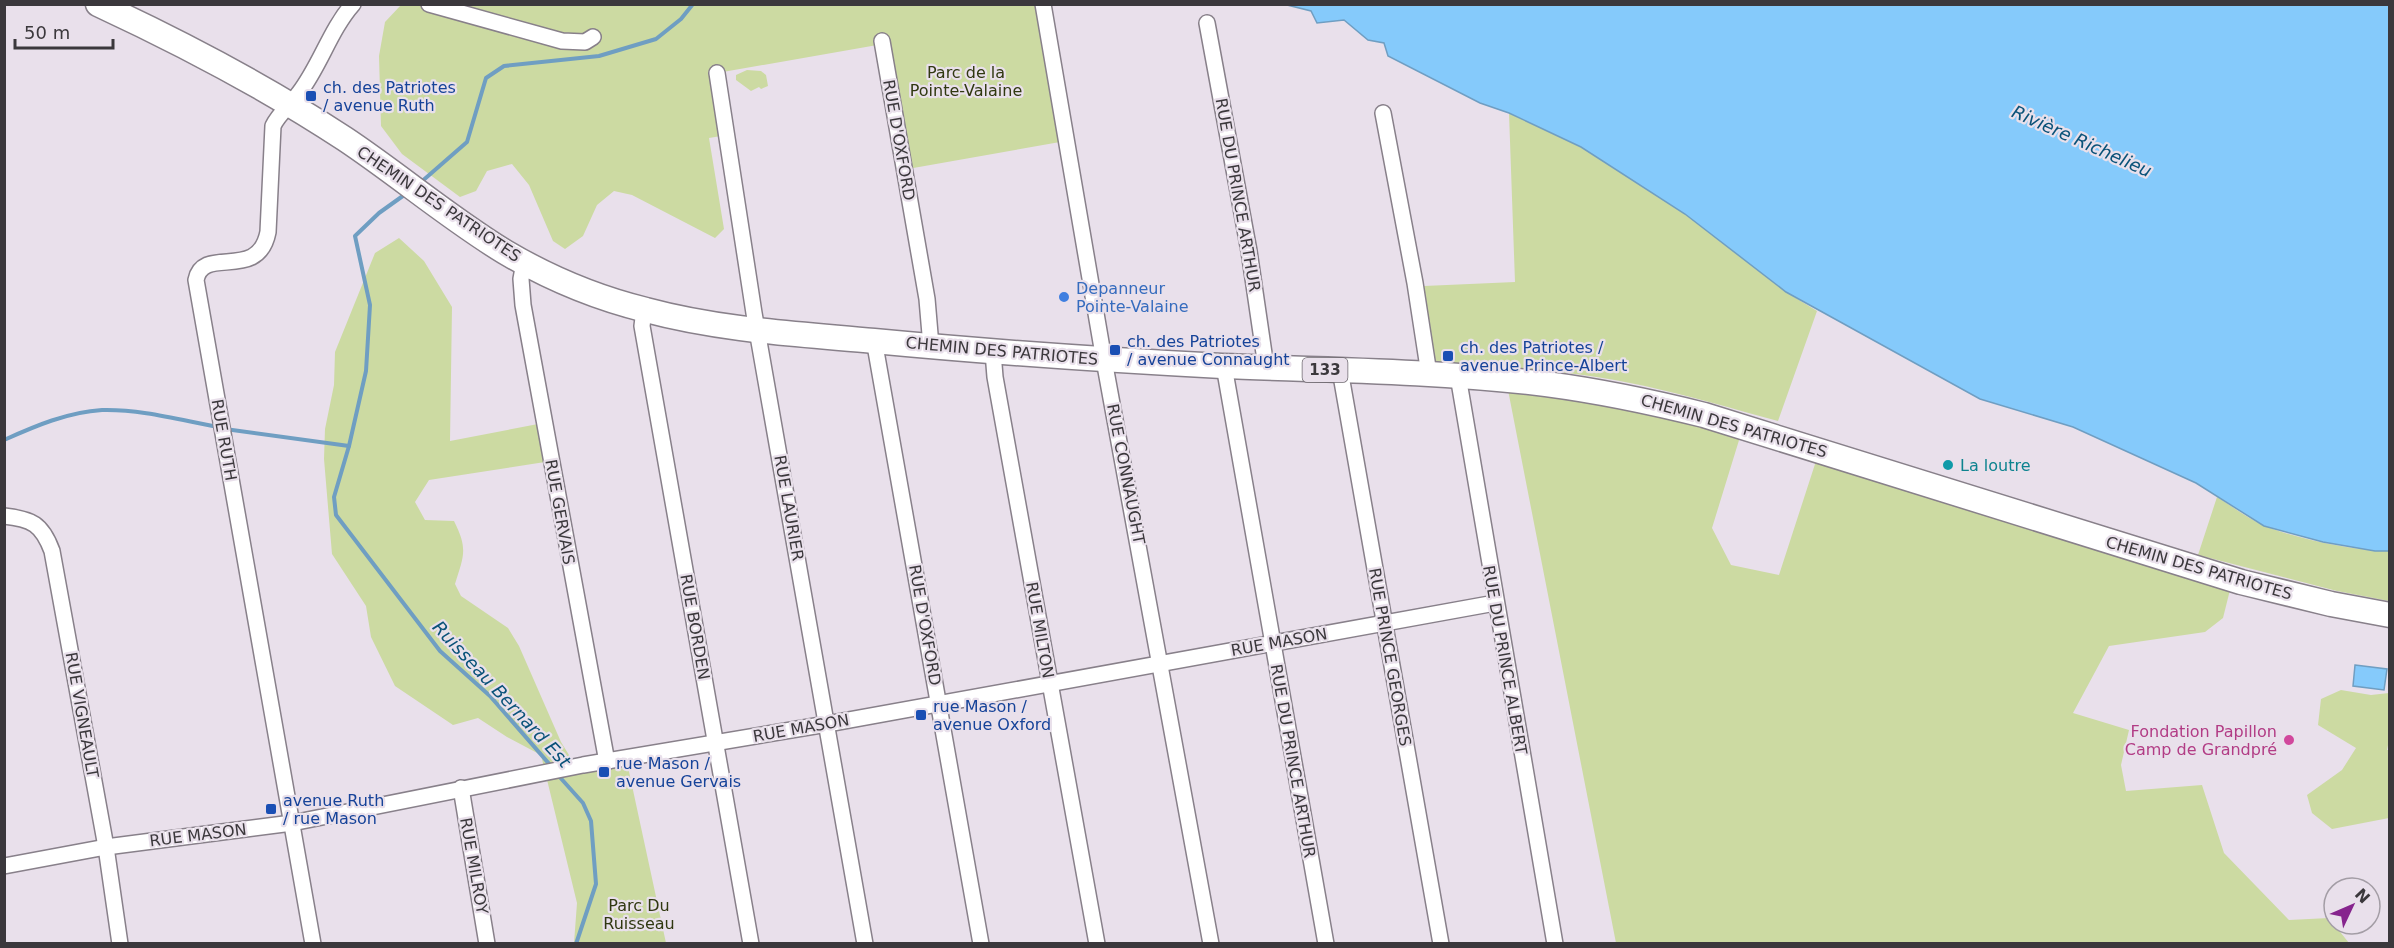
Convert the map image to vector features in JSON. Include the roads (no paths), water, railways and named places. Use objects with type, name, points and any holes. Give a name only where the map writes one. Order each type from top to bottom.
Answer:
[{"type":"main road","name":"CHEMIN DES PATRIOTES","points":[[98,4],[222,65],[290,104],[350,143],[484,238],[525,263],[578,288],[644,310],[688,320],[757,329],[993,352],[1104,360],[1429,374],[1590,390],[1704,415],[2241,582],[2325,603],[2390,615]]},
{"type":"street","name":"RUE RUTH","points":[[313,944],[196,280],[201,270],[209,264],[250,259],[263,247],[268,232],[273,126],[276,119],[300,93],[341,20],[353,4]]},
{"type":"street","points":[[429,4],[562,41],[585,42],[593,37]]},
{"type":"street","name":"RUE CONNAUGHT","points":[[1043,4],[1104,360],[1211,944]]},
{"type":"street","name":"RUE DU PRINCE ARTHUR","points":[[1207,23],[1249,251],[1266,367]]},
{"type":"street","name":"RUE D'OXFORD","points":[[882,41],[927,299],[932,346]]},
{"type":"street","name":"RUE LAURIER","points":[[717,73],[757,329],[865,944]]},
{"type":"street","points":[[1383,113],[1415,283],[1429,374]]},
{"type":"street","name":"RUE GERVAIS","points":[[525,263],[521,279],[523,305],[599,762]]},
{"type":"street","name":"RUE BORDEN","points":[[644,310],[642,326],[751,944]]},
{"type":"street","name":"RUE D'OXFORD","points":[[877,341],[876,351],[981,944]]},
{"type":"street","name":"RUE MILTON","points":[[993,352],[997,388],[1097,944]]},
{"type":"street","name":"RUE DU PRINCE ARTHUR","points":[[1224,366],[1326,944]]},
{"type":"street","name":"RUE PRINCE GEORGES","points":[[1340,370],[1441,944]]},
{"type":"street","name":"RUE DU PRINCE ALBERT","points":[[1458,376],[1555,944]]},
{"type":"street","name":"RUE VIGNEAULT","points":[[4,516],[29,520],[38,526],[47,537],[52,550],[106,847],[120,944]]},
{"type":"street","name":"RUE MASON","points":[[4,866],[106,847],[292,823],[538,773],[827,724],[1495,603]]},
{"type":"street","name":"RUE MILROY","points":[[461,788],[488,944]]},
{"type":"water","name":"Rivière Richelieu","points":[[1287,5],[2389,5],[2389,551],[2375,551],[2323,542],[2264,526],[2196,483],[2073,427],[1980,399],[1786,292],[1685,214],[1581,147],[1509,113],[1480,103],[1388,56],[1384,43],[1368,40],[1344,20],[1317,23],[1311,11]]},
{"type":"water","points":[[2355,665],[2387,669],[2384,690],[2353,686]]},
{"type":"waterway","points":[[420,183],[467,142],[486,78],[504,66],[599,56],[656,39],[681,19],[693,4]]},
{"type":"waterway","name":"Ruisseau Bernard Est","points":[[407,193],[379,213],[355,236],[370,305],[366,371],[349,446],[334,497],[336,515],[440,651],[490,696],[551,766]]},
{"type":"waterway","points":[[4,440],[64,417],[102,410],[146,413],[218,427]]},
{"type":"waterway","points":[[225,429],[349,446]]},
{"type":"waterway","name":"Ruisseau Bernard Est","points":[[557,774],[583,803],[591,821],[596,884],[576,944]]},
{"type":"place","name":"ch. des Patriotes / avenue Ruth","points":[[311,96]]},
{"type":"place","name":"Depanneur Pointe-Valaine","points":[[1064,297]]},
{"type":"place","name":"ch. des Patriotes / avenue Connaught","points":[[1115,350]]},
{"type":"place","name":"ch. des Patriotes / avenue Prince-Albert","points":[[1448,356]]},
{"type":"place","name":"La loutre","points":[[1948,465]]},
{"type":"place","name":"rue Mason / avenue Oxford","points":[[921,715]]},
{"type":"place","name":"Fondation Papillon Camp de Grandpré","points":[[2289,740]]},
{"type":"place","name":"rue Mason / avenue Gervais","points":[[604,772]]},
{"type":"place","name":"avenue Ruth / rue Mason","points":[[271,809]]},
{"type":"park label","name":"Parc de la Pointe-Valaine","points":[[966,81]]},
{"type":"park label","name":"Parc Du Ruisseau","points":[[639,914]]}]
